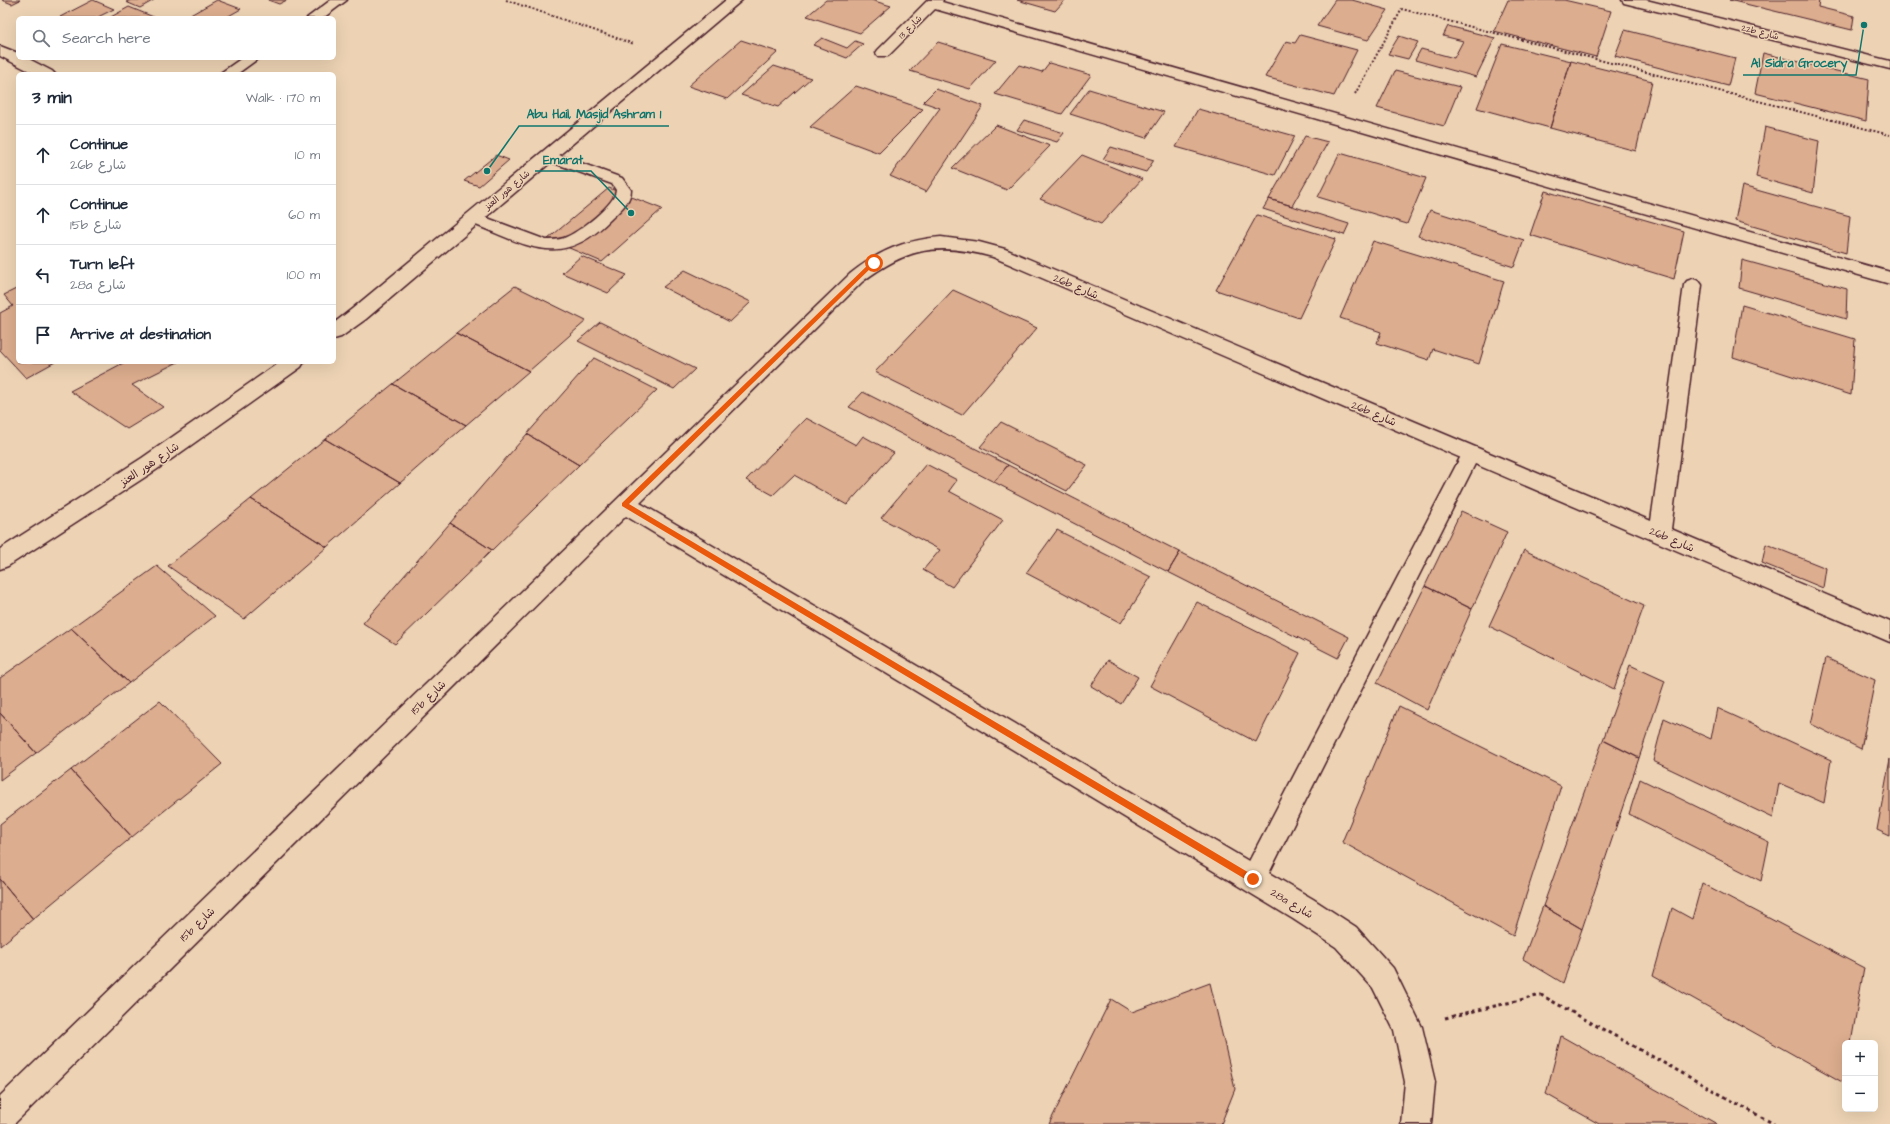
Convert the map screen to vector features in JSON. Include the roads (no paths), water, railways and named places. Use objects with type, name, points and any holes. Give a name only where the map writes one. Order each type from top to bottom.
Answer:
[{"type":"street","points":[[317,16],[340,0]]},
{"type":"street","name":"شارع هور العنز","points":[[336,330],[474,218],[735,0]]},
{"type":"street","name":"22b شارع","points":[[1629,0],[1890,65]]},
{"type":"street","points":[[934,2],[1341,121],[1890,278]]},
{"type":"street","name":"شارع 13","points":[[883,53],[934,2]]},
{"type":"street","points":[[0,50],[16,58]]},
{"type":"street","points":[[20,60],[43,72]]},
{"type":"street","points":[[230,72],[249,60]]},
{"type":"street","name":"26b شارع","points":[[856,278],[874,263],[895,251],[921,245],[947,243],[974,246],[999,253],[1890,632]]},
{"type":"street","name":"15b شارع","points":[[0,1117],[856,278]]},
{"type":"street","points":[[1660,534],[1693,285]]},
{"type":"street","name":"شارع هور العنز","points":[[0,560],[135,474],[291,364]]},
{"type":"street","name":"28a شارع","points":[[625,505],[1253,879],[1346,937],[1383,978],[1408,1027],[1420,1082],[1416,1124]]},
{"type":"lane","points":[[474,218],[544,245],[566,245],[576,241],[621,200],[624,193],[623,186],[617,181],[548,156]]},
{"type":"lane","points":[[1253,879],[1471,454]]},
{"type":"place","name":"Al Sidra Grocery","points":[[1864,25]]},
{"type":"place","name":"Abu Hail, Masjid Ashram 1","points":[[487,171]]},
{"type":"place","name":"Emarat","points":[[631,213]]}]
